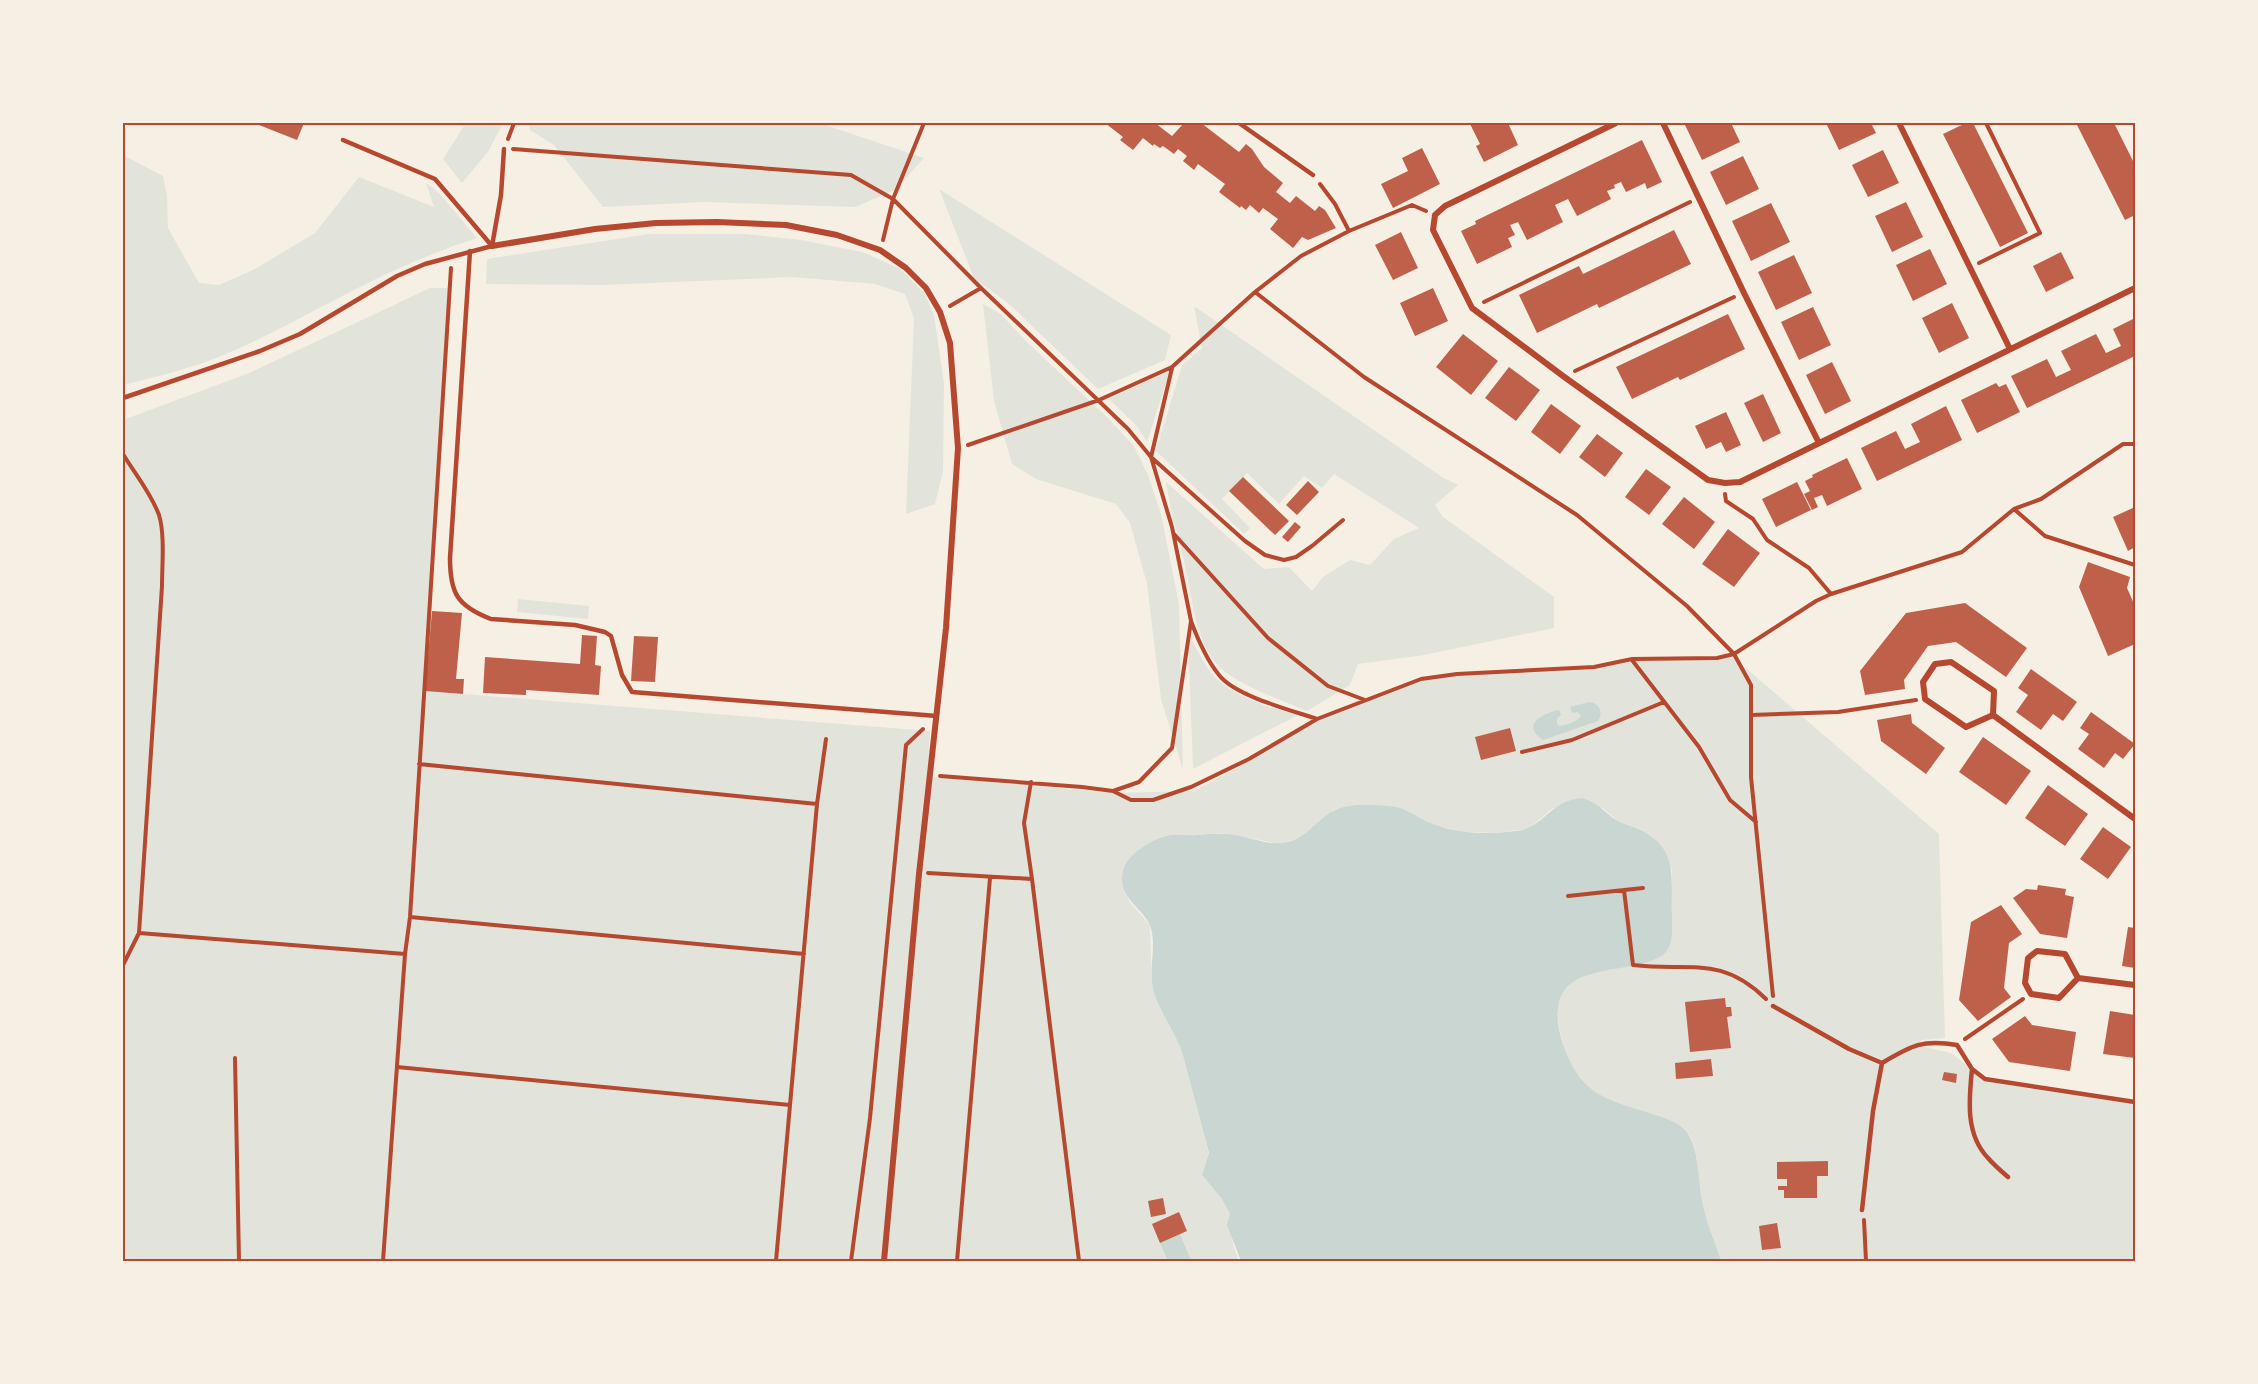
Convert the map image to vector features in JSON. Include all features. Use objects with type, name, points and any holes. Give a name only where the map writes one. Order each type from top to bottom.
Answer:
[{"type":"street","points":[[1616,123],[1445,206],[1435,215],[1433,230],[1472,308],[1708,480],[1725,483],[1740,482],[2135,288]]},
{"type":"street","points":[[1664,123],[1744,293],[1819,443]]},
{"type":"street","points":[[1899,123],[2010,349]]},
{"type":"street","points":[[492,246],[595,229],[656,223],[717,222],[786,225],[837,235],[880,250],[906,268],[926,288],[940,312],[950,343],[958,448],[946,628],[919,874],[884,1261]]},
{"type":"street","points":[[1951,662],[1994,691],[1993,716],[1966,727],[1925,699],[1923,682],[1935,664],[1951,662]]},
{"type":"street","points":[[1993,716],[2135,819]]},
{"type":"street","points":[[2037,951],[2065,954],[2078,978],[2059,998],[2031,994],[2025,983],[2028,957],[2037,951]]},
{"type":"street","points":[[2078,978],[2135,985]]},
{"type":"lane","points":[[1239,123],[1313,175]]},
{"type":"lane","points":[[343,140],[435,179],[492,246]]},
{"type":"lane","points":[[492,246],[501,195],[504,149]]},
{"type":"lane","points":[[123,398],[260,351],[300,334],[397,276],[451,256],[492,246]]},
{"type":"lane","points":[[470,251],[450,558],[451,582],[454,593],[461,602],[491,619],[583,626],[605,632],[611,636],[622,675],[632,692],[937,716]]},
{"type":"lane","points":[[1773,1006],[1849,1049],[1882,1064]]},
{"type":"lane","points":[[1862,1210],[1873,1111],[1882,1064],[1911,1047],[1927,1042],[1957,1045],[1972,1069],[1985,1079],[2135,1102]]},
{"type":"lane","points":[[1972,1069],[1968,1106],[1974,1134],[1986,1156],[2008,1177]]},
{"type":"path","points":[[504,149],[514,123]]},
{"type":"path","points":[[880,250],[893,199],[924,123]]},
{"type":"path","points":[[1970,267],[2040,233],[1986,123]]},
{"type":"path","points":[[1313,175],[1335,204],[1349,231]]},
{"type":"path","points":[[1472,308],[1699,198]]},
{"type":"path","points":[[958,448],[1099,400],[1172,367],[1255,292],[1301,256],[1349,231],[1412,205],[1435,215]]},
{"type":"path","points":[[383,1261],[405,954],[410,917],[451,256]]},
{"type":"path","points":[[940,312],[981,288]]},
{"type":"path","points":[[1255,292],[1364,377],[1577,515],[1687,606],[1734,654],[1751,685],[1751,777],[1773,1006]]},
{"type":"path","points":[[1563,376],[1744,293]]},
{"type":"path","points":[[1172,367],[1151,457],[1173,534],[1191,621],[1203,650],[1220,677],[1243,692],[1317,719]]},
{"type":"path","points":[[1099,400],[1128,429],[1151,457],[1245,541],[1265,555],[1284,560],[1296,557],[1343,520]]},
{"type":"path","points":[[930,775],[1031,782],[1113,791],[1131,801],[1153,801],[1191,787],[1249,759],[1317,719],[1421,679],[1457,674],[1594,667],[1632,659],[1717,658],[1734,654],[1816,601],[1831,594],[1962,552],[2014,509],[2041,499],[2123,444],[2135,444]]},
{"type":"path","points":[[123,454],[152,500],[159,518],[162,586],[139,933],[123,965]]},
{"type":"path","points":[[1725,483],[1726,501],[1753,519],[1767,540],[1809,568],[1831,594]]},
{"type":"path","points":[[2014,509],[2045,536],[2135,565]]},
{"type":"path","points":[[1173,534],[1268,638],[1328,686],[1366,700]]},
{"type":"path","points":[[1113,791],[1139,782],[1172,748],[1191,621]]},
{"type":"path","points":[[1632,659],[1699,747],[1730,800],[1756,822]]},
{"type":"path","points":[[1751,715],[1838,712],[1925,699]]},
{"type":"path","points":[[1522,752],[1572,740],[1664,702]]},
{"type":"path","points":[[851,1261],[870,1118],[906,745],[937,716]]},
{"type":"path","points":[[776,1261],[817,804],[826,739]]},
{"type":"path","points":[[419,764],[817,804]]},
{"type":"path","points":[[1031,782],[1023,823],[1032,879],[1079,1261]]},
{"type":"path","points":[[919,874],[1032,879]]},
{"type":"path","points":[[957,1261],[990,878]]},
{"type":"path","points":[[1568,896],[1643,888]]},
{"type":"path","points":[[1624,890],[1633,965],[1655,968],[1696,966],[1730,973],[1755,987],[1773,1006]]},
{"type":"path","points":[[410,917],[804,954]]},
{"type":"path","points":[[139,933],[405,954]]},
{"type":"path","points":[[1957,1045],[2031,994]]},
{"type":"path","points":[[235,1058],[239,1261]]},
{"type":"path","points":[[397,1067],[790,1105]]},
{"type":"path","points":[[1862,1210],[1866,1261]]},
{"type":"shaded area","points":[[466,123],[503,123],[488,152],[462,183],[443,159]]},
{"type":"shaded area","points":[[529,123],[819,123],[924,158],[895,190],[855,207],[705,202],[603,207],[554,145],[530,130]]},
{"type":"shaded area","points":[[123,155],[163,176],[167,195],[168,228],[199,283],[219,285],[255,269],[315,233],[359,177],[434,207],[426,183],[439,193],[477,238],[394,271],[273,332],[203,363],[123,385]]},
{"type":"shaded area","points":[[939,189],[1171,335],[1165,360],[1098,389],[1008,303],[974,278]]},
{"type":"shaded area","points":[[649,234],[745,234],[801,240],[862,252],[899,268],[925,294],[934,315],[944,383],[943,471],[935,504],[906,514],[914,318],[905,294],[875,284],[793,277],[602,285],[486,284],[487,259]]},
{"type":"shaded area","points":[[430,288],[448,288],[425,691],[930,731],[927,776],[1113,793],[1194,791],[1250,761],[1317,719],[1421,679],[1457,674],[1594,667],[1632,659],[1733,657],[1939,834],[1945,1038],[1922,1040],[1912,1047],[1925,1047],[1951,1053],[1985,1079],[2135,1102],[2135,1261],[1721,1261],[1702,1201],[1695,1149],[1689,1134],[1678,1124],[1657,1115],[1622,1106],[1598,1094],[1588,1086],[1572,1066],[1558,1022],[1559,1000],[1569,984],[1580,977],[1594,973],[1654,960],[1664,954],[1668,948],[1671,942],[1672,870],[1653,837],[1643,830],[1619,822],[1603,808],[1553,808],[1528,829],[1495,833],[1465,832],[1438,826],[1391,806],[1362,805],[1334,810],[1302,837],[1281,844],[1221,833],[1173,835],[1123,871],[1125,892],[1129,901],[1150,925],[1152,984],[1161,1010],[1177,1037],[1209,1154],[1202,1175],[1222,1199],[1230,1214],[1233,1245],[1239,1261],[123,1261],[123,420],[249,373]]},
{"type":"shaded area","points":[[983,304],[1001,314],[1027,342],[1108,418],[1134,446],[1148,475],[1161,514],[1179,604],[1183,770],[1161,699],[1147,584],[1130,523],[1116,504],[1036,479],[1012,464],[994,401]]},
{"type":"shaded area","points":[[1194,306],[1442,477],[1458,485],[1435,505],[1443,517],[1554,597],[1554,628],[1424,655],[1358,664],[1350,685],[1307,711],[1245,684],[1223,670],[1208,651],[1198,626],[1166,482],[1264,569],[1289,567],[1312,591],[1323,577],[1350,560],[1370,565],[1394,539],[1419,528],[1334,474],[1322,488],[1304,476],[1279,504],[1247,473],[1222,499],[1250,528],[1244,534],[1156,451],[1182,365],[1202,348]]},
{"type":"shaded area","points":[[1170,370],[1147,442],[1137,426],[1109,399]]},
{"type":"shaded area","points":[[518,599],[589,606],[588,619],[517,612]]},
{"type":"shaded area","points":[[1188,634],[1208,668],[1225,686],[1255,702],[1298,715],[1193,769]]},
{"type":"shaded area","points":[[1593,702],[1600,708],[1601,715],[1598,721],[1543,740],[1536,735],[1534,725],[1536,720],[1559,710],[1561,715],[1557,718],[1557,723],[1559,726],[1574,722],[1581,716],[1578,712],[1572,713],[1570,707]]},
{"type":"shaded area","points":[[1582,798],[1594,803],[1620,822],[1645,832],[1664,849],[1672,881],[1672,938],[1667,951],[1650,961],[1585,976],[1572,983],[1562,993],[1558,1009],[1562,1040],[1575,1071],[1594,1091],[1618,1103],[1670,1120],[1686,1131],[1694,1147],[1704,1209],[1721,1261],[1241,1261],[1227,1225],[1230,1214],[1222,1199],[1202,1175],[1209,1153],[1182,1052],[1154,991],[1151,929],[1145,917],[1125,893],[1122,877],[1127,862],[1143,847],[1157,839],[1171,835],[1225,834],[1270,843],[1283,843],[1303,835],[1331,812],[1352,806],[1394,807],[1448,829],[1493,833],[1526,829],[1561,804]]},
{"type":"shaded area","points":[[1180,1234],[1191,1261],[1168,1261],[1160,1243]]},
{"type":"building","points":[[260,123],[304,123],[297,140],[259,125]]},
{"type":"building","points":[[1105,123],[1155,123],[1172,136],[1184,123],[1201,123],[1239,152],[1246,144],[1264,167],[1283,183],[1276,192],[1290,203],[1296,196],[1315,211],[1319,206],[1325,210],[1336,228],[1308,240],[1302,237],[1293,248],[1270,229],[1278,219],[1263,208],[1259,213],[1250,205],[1246,210],[1241,206],[1240,208],[1219,192],[1225,184],[1198,164],[1194,170],[1183,161],[1187,156],[1178,149],[1174,154],[1163,146],[1160,148],[1154,144],[1153,146],[1143,138],[1133,150],[1120,140],[1123,137]]},
{"type":"building","points":[[1508,123],[1518,145],[1484,162],[1476,146],[1480,144],[1470,124]]},
{"type":"building","points":[[1684,123],[1731,123],[1740,142],[1702,160]]},
{"type":"building","points":[[1826,123],[1871,123],[1876,133],[1839,150]]},
{"type":"building","points":[[1966,123],[1973,123],[2028,233],[2000,247],[1943,134]]},
{"type":"building","points":[[2076,123],[2114,123],[2135,165],[2135,215],[2125,220]]},
{"type":"building","points":[[1642,140],[1662,182],[1647,189],[1645,183],[1626,192],[1621,182],[1614,185],[1615,188],[1607,191],[1611,199],[1577,216],[1568,199],[1555,205],[1563,222],[1527,240],[1518,222],[1510,225],[1515,235],[1508,238],[1512,247],[1477,264],[1461,231],[1476,224],[1475,221]]},
{"type":"building","points":[[1422,148],[1440,184],[1393,208],[1381,184],[1408,171],[1402,158]]},
{"type":"building","points":[[1883,150],[1899,183],[1868,197],[1852,165]]},
{"type":"building","points":[[1743,156],[1759,189],[1726,205],[1710,172]]},
{"type":"building","points":[[1906,202],[1923,237],[1892,252],[1875,216]]},
{"type":"building","points":[[1771,203],[1790,242],[1751,261],[1732,221]]},
{"type":"building","points":[[1674,230],[1691,264],[1599,308],[1597,304],[1537,333],[1519,295],[1579,266],[1583,274]]},
{"type":"building","points":[[1401,232],[1418,268],[1393,280],[1375,245]]},
{"type":"building","points":[[1930,249],[1947,284],[1913,301],[1896,265]]},
{"type":"building","points":[[2061,252],[2074,278],[2046,292],[2033,266]]},
{"type":"building","points":[[1794,255],[1812,293],[1776,310],[1758,272]]},
{"type":"building","points":[[1433,288],[1448,321],[1415,336],[1400,303]]},
{"type":"building","points":[[1952,303],[1969,338],[1939,353],[1922,318]]},
{"type":"building","points":[[1813,307],[1831,345],[1799,360],[1781,322]]},
{"type":"building","points":[[1728,314],[1745,349],[1680,380],[1678,377],[1632,399],[1616,367]]},
{"type":"building","points":[[2135,318],[2135,356],[2027,408],[2011,376],[2047,359],[2056,377],[2071,370],[2061,351],[2096,334],[2106,353],[2121,346],[2113,329]]},
{"type":"building","points":[[1463,334],[1498,361],[1471,395],[1436,367]]},
{"type":"building","points":[[1832,362],[1851,401],[1825,414],[1806,375]]},
{"type":"building","points":[[1509,367],[1540,390],[1516,421],[1485,398]]},
{"type":"building","points":[[1996,383],[1999,387],[2006,384],[2020,412],[1977,433],[1961,400]]},
{"type":"building","points":[[1763,394],[1781,433],[1763,442],[1744,403]]},
{"type":"building","points":[[1551,404],[1581,426],[1560,454],[1531,432]]},
{"type":"building","points":[[1946,406],[1962,440],[1877,481],[1861,448],[1896,431],[1905,449],[1920,442],[1911,424]]},
{"type":"building","points":[[1726,412],[1741,445],[1726,452],[1721,442],[1706,449],[1695,426]]},
{"type":"building","points":[[1597,434],[1623,453],[1605,477],[1579,457]]},
{"type":"building","points":[[1847,458],[1862,489],[1827,506],[1822,495],[1814,498],[1818,507],[1812,510],[1804,494],[1810,491],[1805,481],[1813,477],[1812,475]]},
{"type":"building","points":[[1646,469],[1671,487],[1649,515],[1625,497]]},
{"type":"building","points":[[1243,477],[1289,521],[1275,535],[1229,491]]},
{"type":"building","points":[[1308,481],[1319,492],[1297,515],[1286,505]]},
{"type":"building","points":[[1797,482],[1811,510],[1776,527],[1762,499]]},
{"type":"building","points":[[1684,497],[1715,522],[1694,549],[1662,524]]},
{"type":"building","points":[[2135,507],[2135,547],[2128,551],[2113,517]]},
{"type":"building","points":[[1295,522],[1301,527],[1288,542],[1282,537]]},
{"type":"building","points":[[1728,529],[1760,553],[1734,587],[1702,564]]},
{"type":"building","points":[[2088,562],[2130,577],[2127,588],[2135,606],[2135,644],[2108,656],[2079,587]]},
{"type":"building","points":[[1965,603],[2027,648],[2006,677],[1956,642],[1928,646],[1904,680],[1905,689],[1865,695],[1860,671],[1906,613]]},
{"type":"building","points":[[432,611],[462,613],[456,679],[464,679],[463,694],[425,691]]},
{"type":"building","points":[[582,635],[597,636],[595,665],[601,666],[599,695],[526,690],[526,695],[483,693],[485,657],[580,664]]},
{"type":"building","points":[[634,636],[658,637],[655,682],[631,681]]},
{"type":"building","points":[[2031,669],[2077,702],[2063,721],[2053,714],[2041,730],[2016,712],[2028,695],[2018,688]]},
{"type":"building","points":[[2091,712],[2135,744],[2123,759],[2115,753],[2104,768],[2078,749],[2089,734],[2080,728]]},
{"type":"building","points":[[1911,714],[1912,723],[1945,748],[1926,774],[1881,741],[1877,720]]},
{"type":"building","points":[[1510,728],[1516,751],[1481,760],[1475,737]]},
{"type":"building","points":[[1983,737],[2031,771],[2006,805],[1959,772]]},
{"type":"building","points":[[2048,785],[2088,814],[2065,846],[2025,818]]},
{"type":"building","points":[[2103,827],[2131,847],[2108,879],[2080,859]]},
{"type":"building","points":[[2038,885],[2066,889],[2065,895],[2074,897],[2067,938],[2040,934],[2013,898],[2026,889],[2037,890]]},
{"type":"building","points":[[2001,905],[2022,934],[2009,943],[2004,988],[2011,997],[1978,1021],[1959,1000],[1971,922]]},
{"type":"building","points":[[2128,927],[2135,928],[2135,968],[2122,966]]},
{"type":"building","points":[[1725,998],[1726,1007],[1731,1007],[1732,1016],[1727,1017],[1731,1048],[1690,1052],[1685,1002]]},
{"type":"building","points":[[2110,1011],[2135,1015],[2135,1058],[2103,1054]]},
{"type":"building","points":[[2025,1016],[2032,1025],[2076,1032],[2070,1071],[2009,1062],[1992,1039]]},
{"type":"building","points":[[1711,1059],[1713,1076],[1676,1079],[1675,1063]]},
{"type":"building","points":[[1944,1072],[1957,1074],[1956,1083],[1942,1080]]},
{"type":"building","points":[[1828,1161],[1828,1176],[1817,1176],[1817,1198],[1784,1198],[1784,1190],[1778,1190],[1778,1186],[1787,1186],[1787,1179],[1777,1179],[1777,1162]]},
{"type":"building","points":[[1163,1198],[1166,1214],[1151,1217],[1148,1201]]},
{"type":"building","points":[[1179,1212],[1187,1231],[1160,1243],[1152,1224]]},
{"type":"building","points":[[1777,1223],[1781,1248],[1762,1250],[1759,1226]]}]
